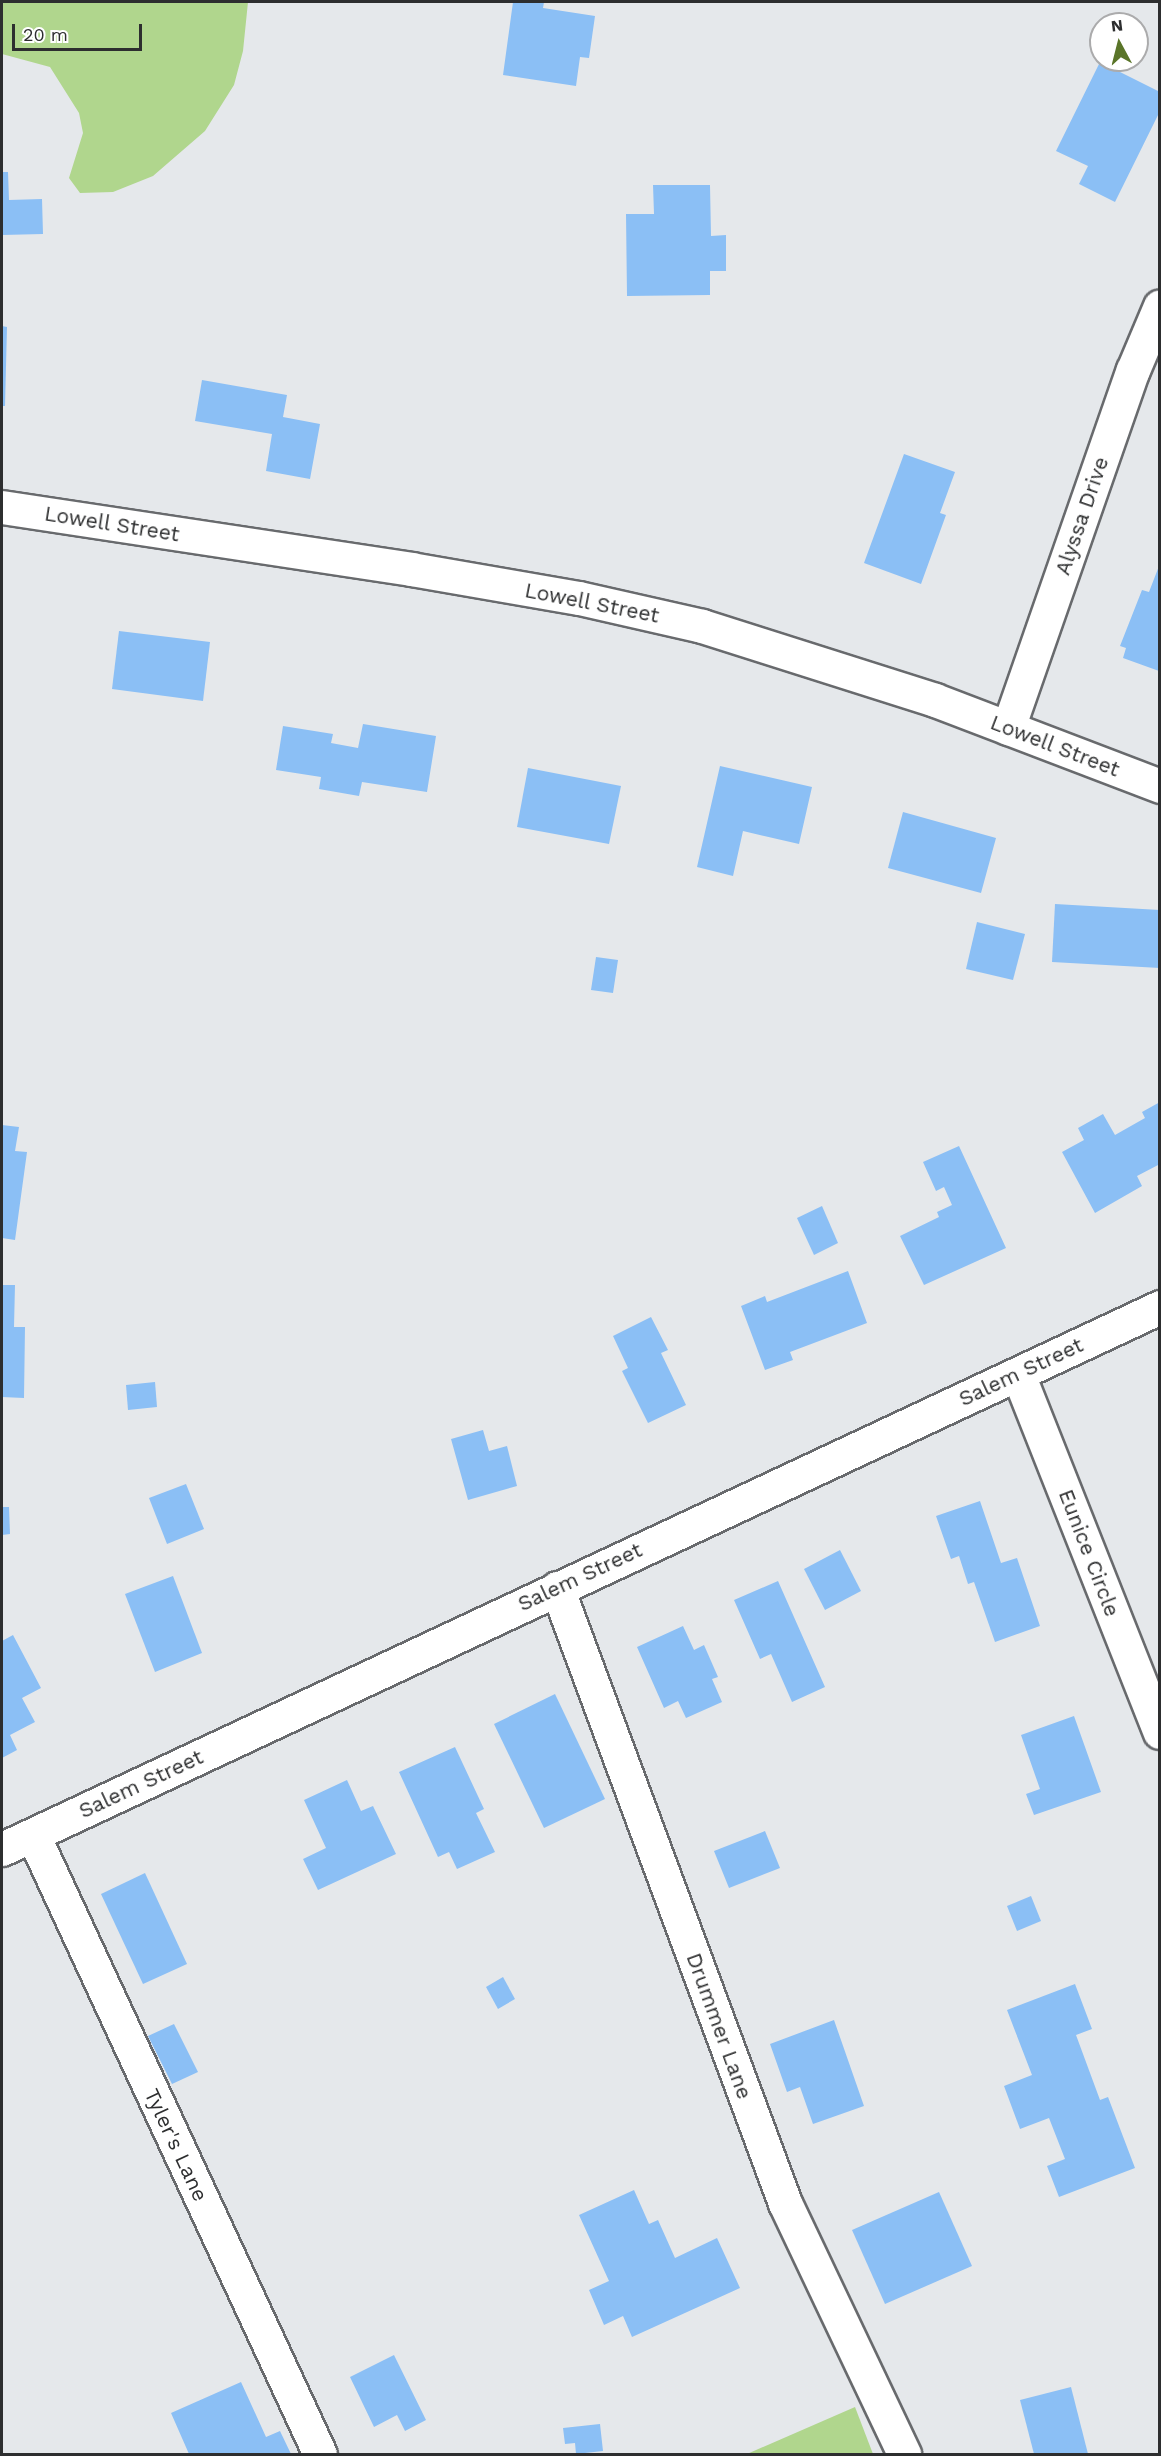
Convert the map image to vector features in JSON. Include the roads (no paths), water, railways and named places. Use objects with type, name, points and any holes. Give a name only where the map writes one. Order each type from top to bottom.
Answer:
[{"type":"main road","name":"Alyssa Drive","points":[[1008,728],[1133,370],[1160,306]]},
{"type":"main road","name":"Lowell Street","points":[[2,507],[411,569],[644,612],[786,650],[1008,728],[1160,786]]},
{"type":"main road","name":"Salem Street","points":[[2,1849],[1160,1307]]},
{"type":"main road","name":"Eunice Circle","points":[[1018,1374],[1160,1732]]},
{"type":"main road","name":"Drummer Lane","points":[[557,1588],[785,2203],[904,2454]]},
{"type":"main road","name":"Tyler's Lane","points":[[33,1835],[320,2454]]}]
